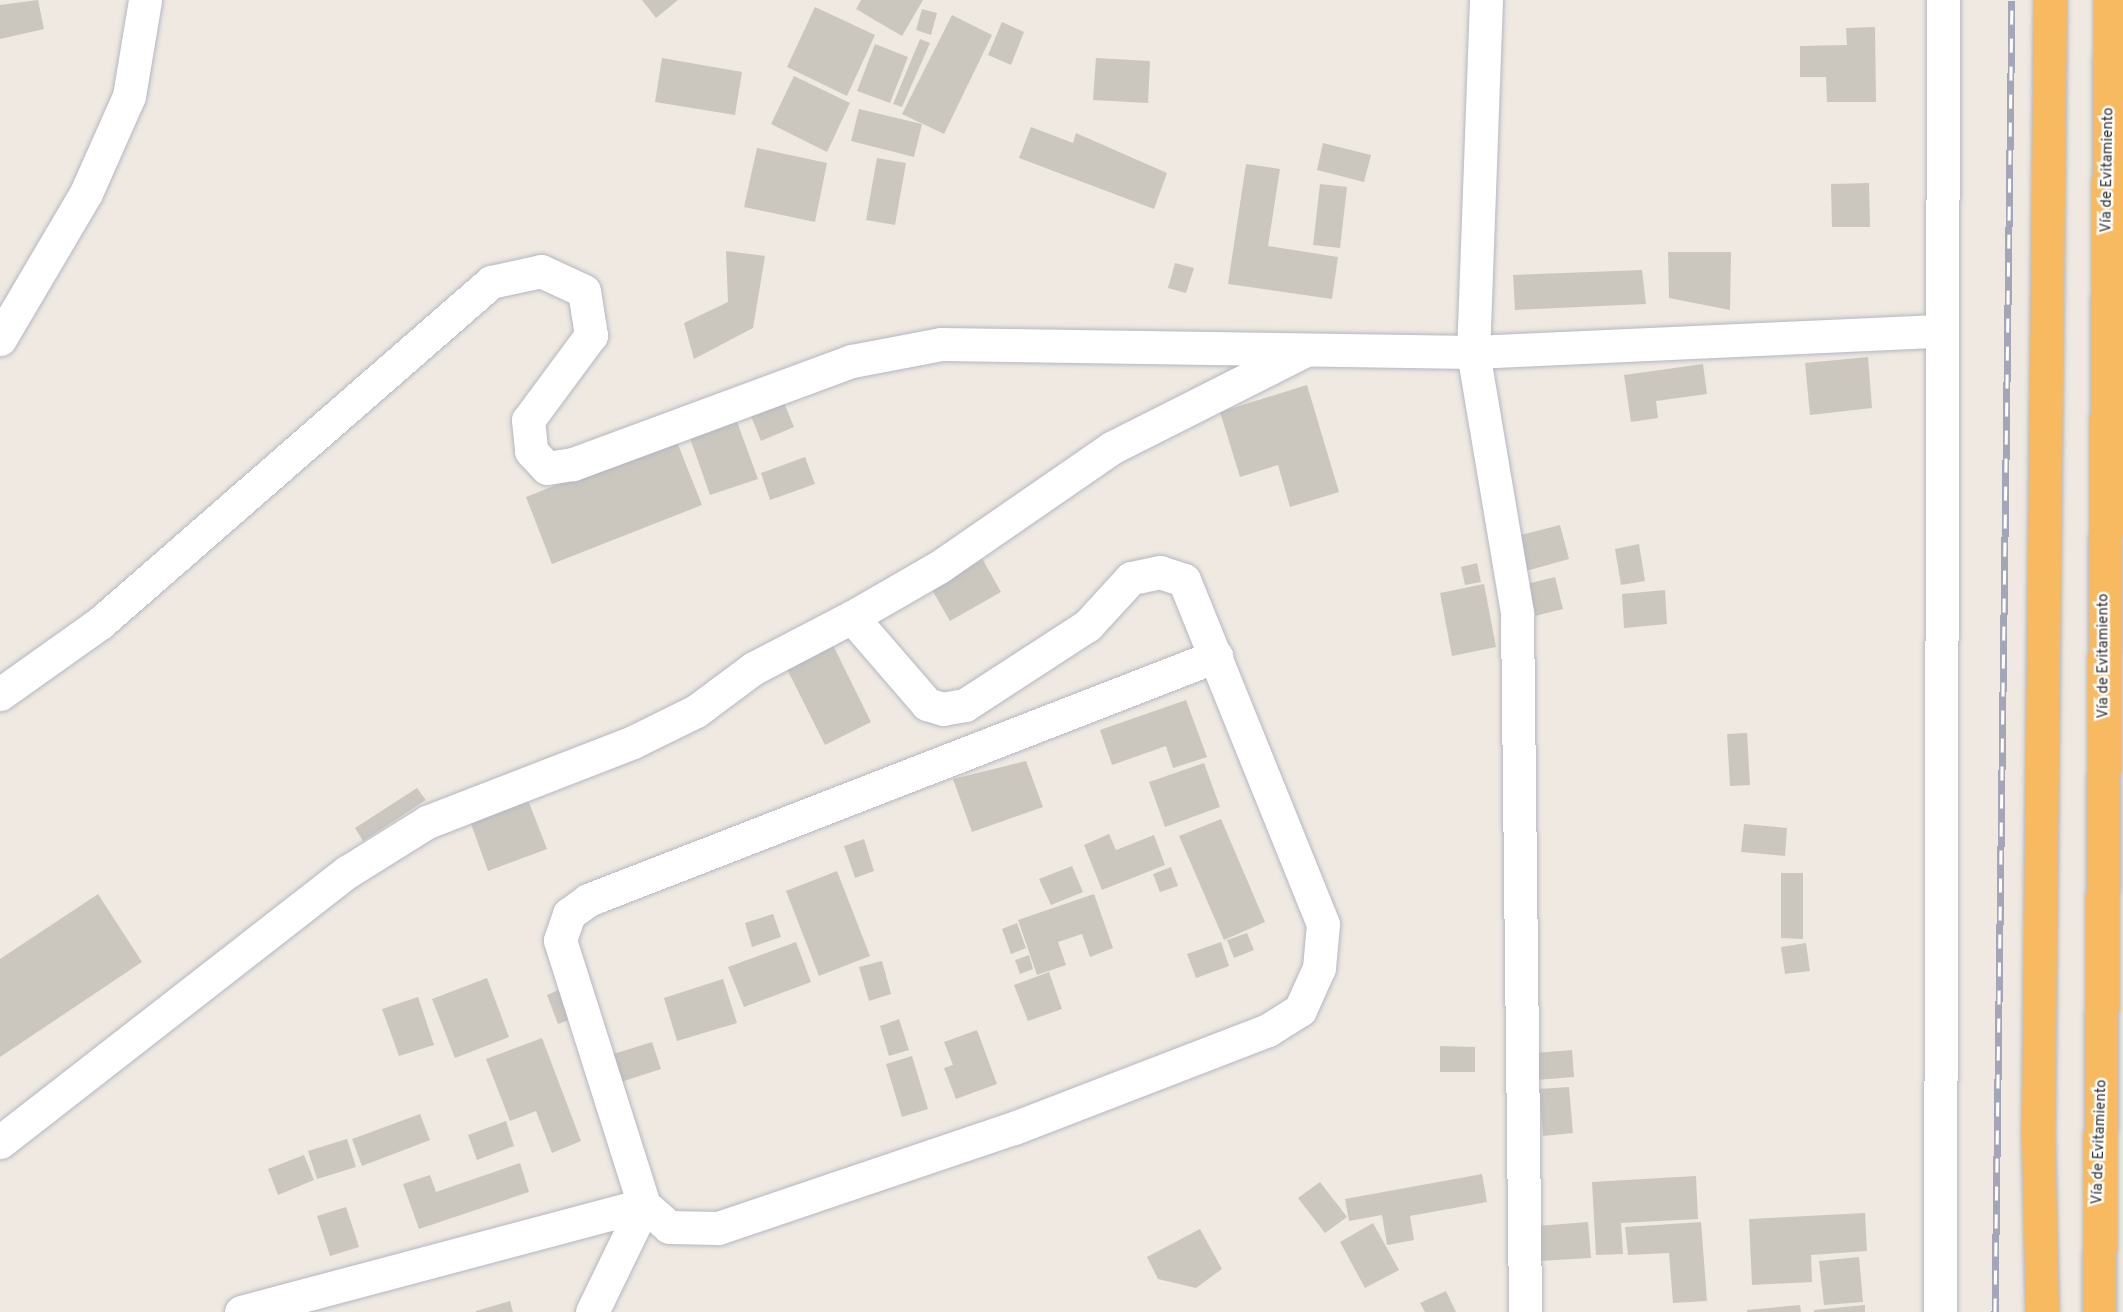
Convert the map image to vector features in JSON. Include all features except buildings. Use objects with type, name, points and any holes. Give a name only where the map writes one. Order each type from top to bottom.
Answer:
[{"type":"highway","points":[[2042,1312],[2038,1129],[2050,0]]},
{"type":"highway","name":"Vía de Evitamiento","points":[[2099,1312],[2114,1003],[2110,0]]},
{"type":"street","points":[[0,339],[86,194],[129,96],[145,0]]},
{"type":"street","points":[[1486,0],[1473,352],[1517,613],[1525,1312]]},
{"type":"street","points":[[1940,1312],[1939,331],[1943,0]]},
{"type":"street","points":[[0,694],[100,623],[491,282],[541,271],[584,291],[591,335],[528,420],[531,451],[547,468],[573,464],[852,361],[941,344],[1302,352],[1473,352],[1939,331]]},
{"type":"street","points":[[0,1142],[347,872],[427,822],[633,742],[696,711],[754,668],[852,617],[939,567],[1122,442],[1302,352]]},
{"type":"street","points":[[852,617],[927,704],[943,710],[965,705],[1088,625],[1131,578],[1160,572],[1184,580],[1216,656],[1323,924],[1319,968],[1300,1010],[1268,1030],[1014,1128],[718,1228],[669,1227],[644,1205],[560,940],[569,914],[588,900],[1216,656]]},
{"type":"street","points":[[241,1312],[644,1205]]},
{"type":"street","points":[[592,1312],[644,1205]]},
{"type":"railway","points":[[1995,1312],[2012,0]]}]
